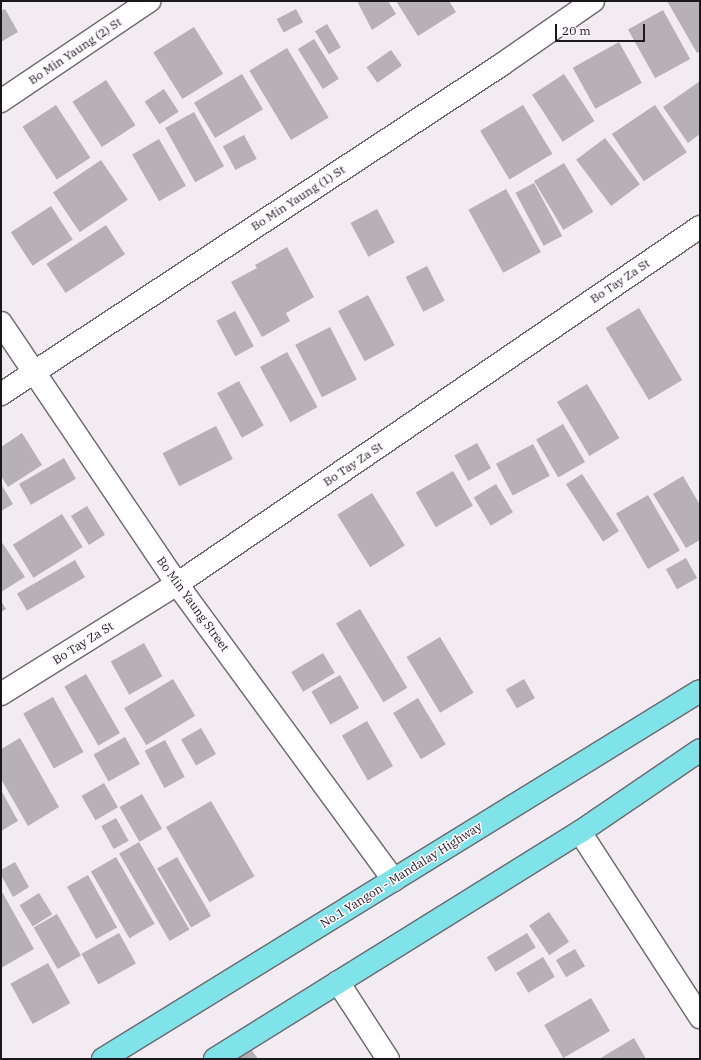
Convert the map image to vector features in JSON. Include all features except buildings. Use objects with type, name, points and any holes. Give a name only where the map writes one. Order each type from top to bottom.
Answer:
[{"type":"highway","name":"No.1 Yangon - Mandalay Highway","points":[[103,1059],[700,691]]},
{"type":"highway","points":[[215,1059],[580,832],[700,750]]},
{"type":"street","name":"Bo Min Yaung (2) St","points":[[1,101],[149,1]]},
{"type":"street","name":"Bo Min Yaung (1) St","points":[[1,394],[593,1]]},
{"type":"street","name":"Bo Tay Za St","points":[[1,694],[177,584],[700,227]]},
{"type":"street","name":"Bo Min Yaung Street","points":[[1,323],[177,584],[394,880]]},
{"type":"street","points":[[580,832],[700,1017]]},
{"type":"street","points":[[338,982],[388,1059]]}]
